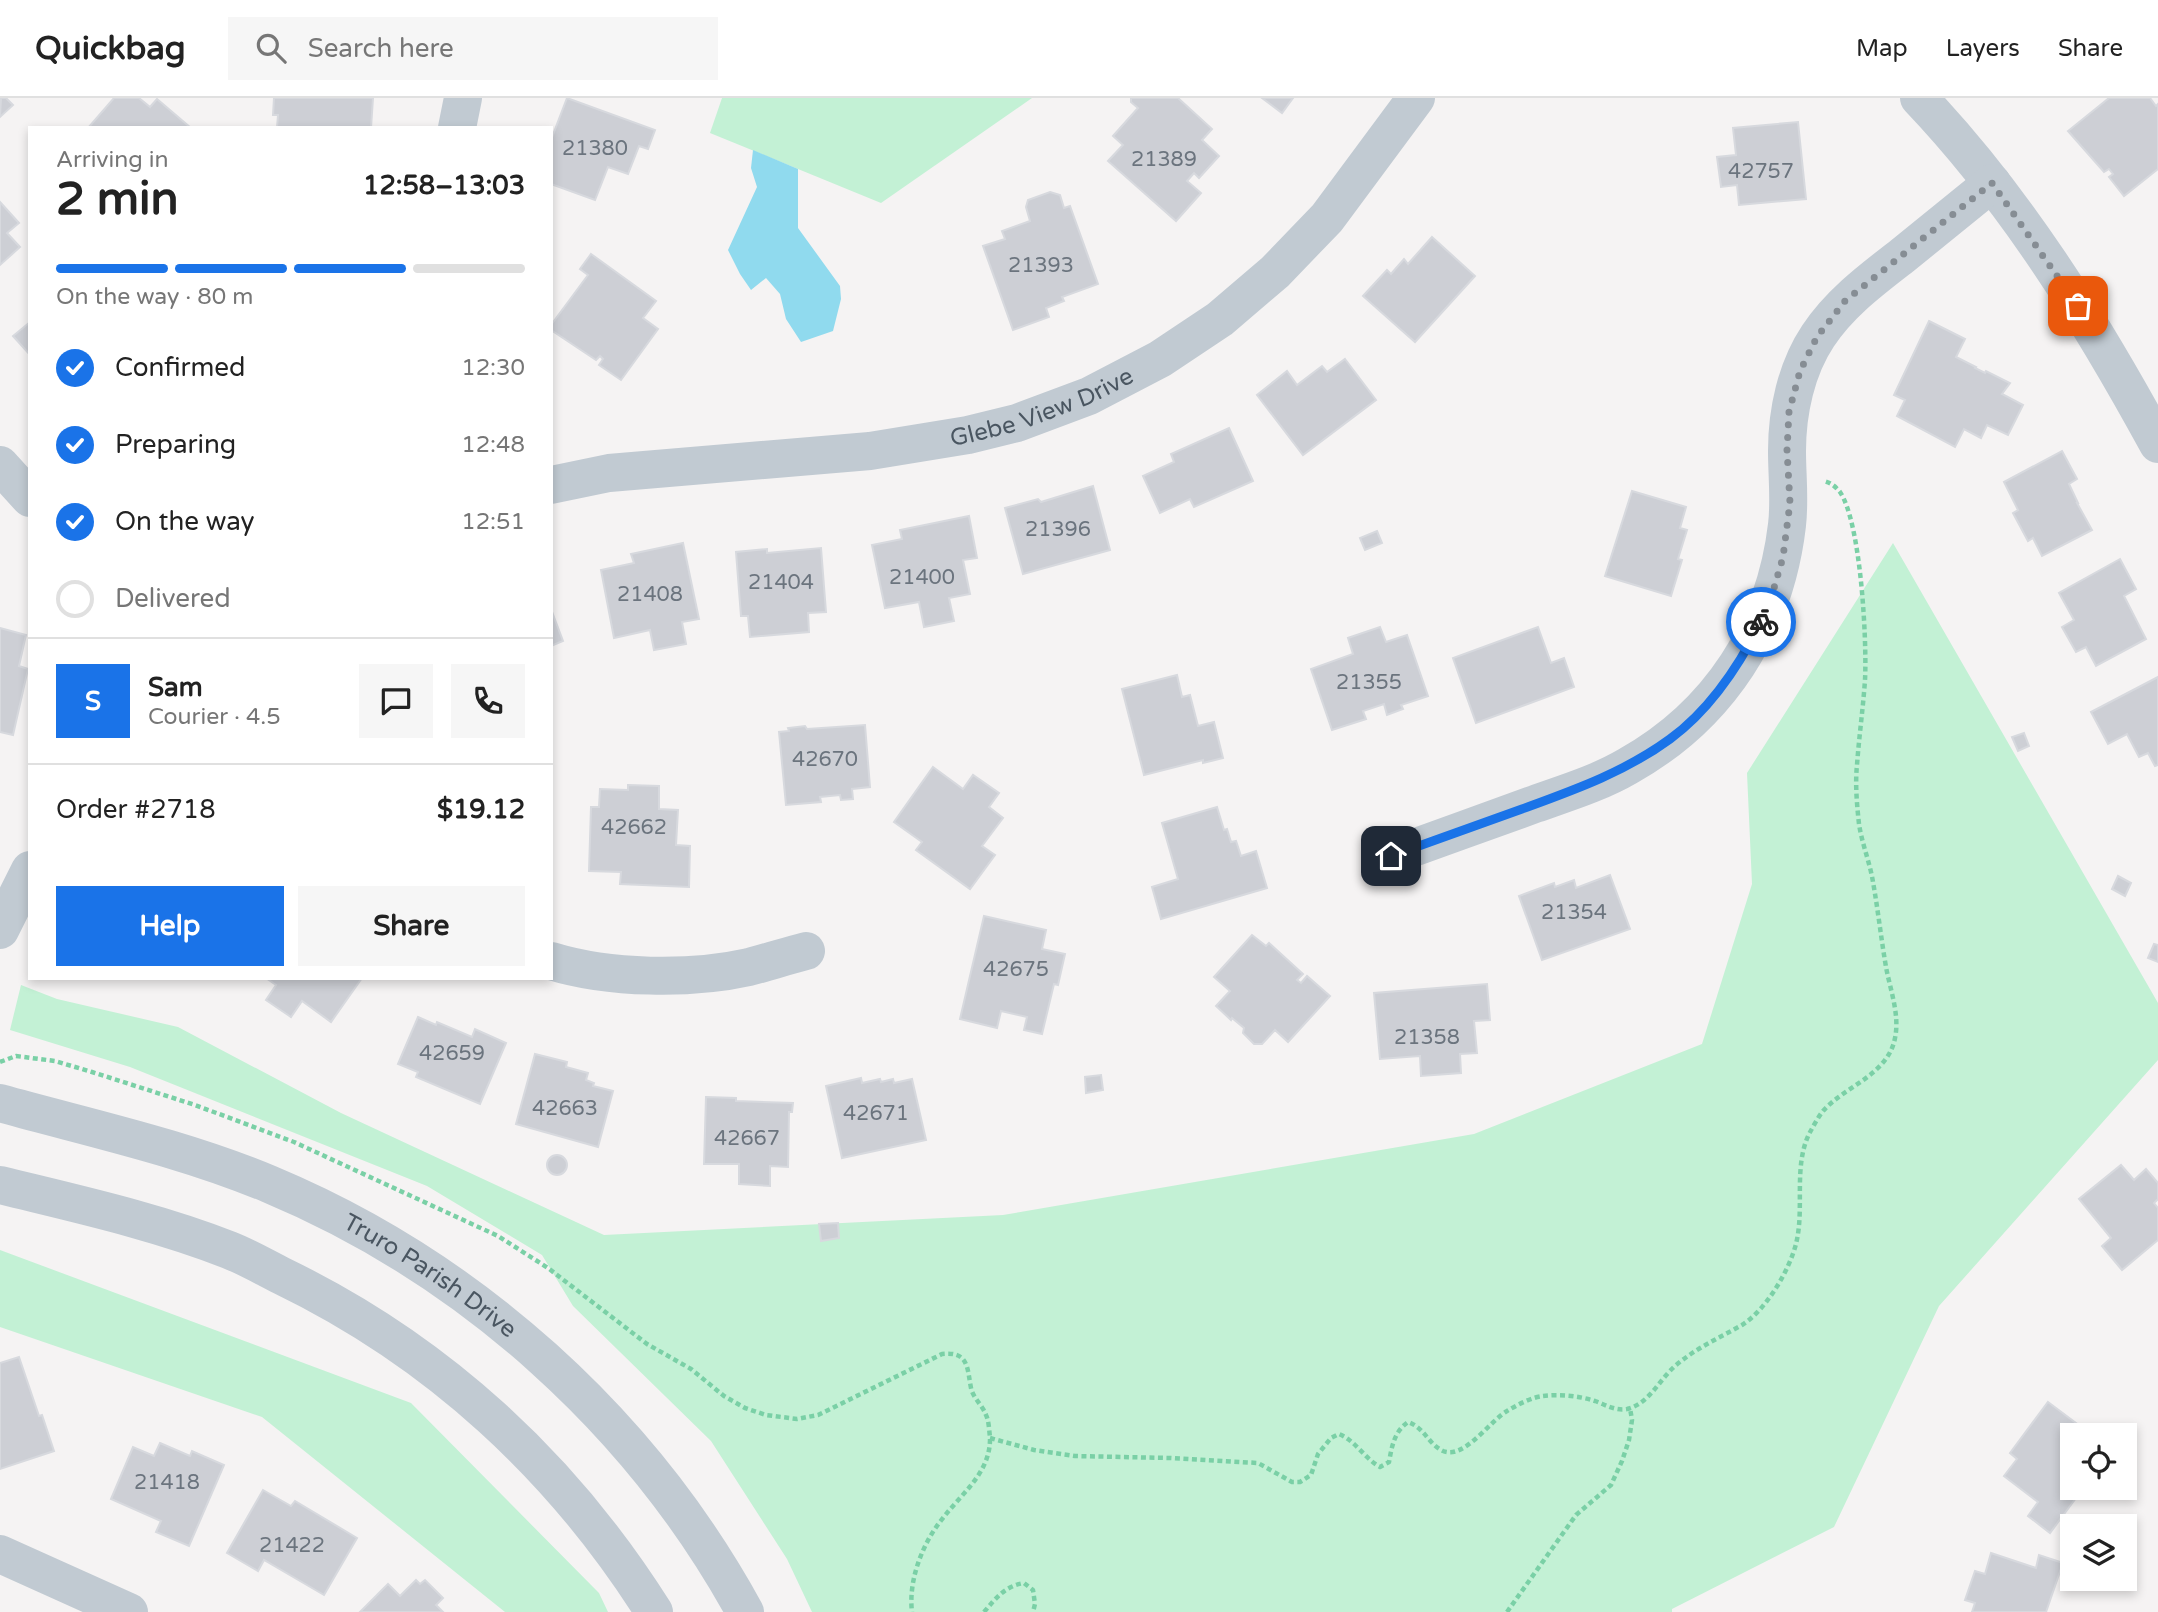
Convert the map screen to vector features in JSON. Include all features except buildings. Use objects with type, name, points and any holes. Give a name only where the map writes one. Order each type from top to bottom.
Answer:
[{"type":"street","points":[[457,126],[463,98]]},
{"type":"street","name":"Glebe View Drive","points":[[553,485],[609,473],[870,451],[968,435],[1017,423],[1089,396],[1160,359],[1220,319],[1275,272],[1327,218],[1416,98]]},
{"type":"street","points":[[1919,98],[1992,183],[2065,285],[2128,388],[2158,444]]},
{"type":"street","points":[[1391,856],[1585,786],[1628,767],[1672,737],[1712,700],[1744,657],[1768,609],[1783,557],[1790,503],[1787,450],[1789,412],[1800,371],[1817,337],[1845,301],[1992,183]]},
{"type":"street","points":[[0,466],[28,496]]},
{"type":"street","points":[[0,930],[28,874]]},
{"type":"street","points":[[553,961],[625,974],[686,976],[747,967],[806,951]]},
{"type":"street","name":"Truro Parish Drive","points":[[0,1103],[210,1162],[270,1184],[326,1210],[442,1278],[492,1313],[595,1408],[682,1510],[719,1565],[746,1612]]},
{"type":"street","points":[[0,1185],[131,1217],[230,1251],[326,1297],[376,1328],[432,1366],[499,1423],[534,1458],[602,1536],[654,1612]]},
{"type":"street","points":[[0,1554],[129,1612]]},
{"type":"path","points":[[990,1438],[1034,1450],[1075,1456],[1258,1463],[1293,1482],[1300,1482],[1311,1475],[1318,1454],[1331,1438],[1339,1434],[1350,1438],[1360,1451],[1380,1468],[1389,1462],[1392,1444],[1400,1428],[1408,1422],[1419,1426],[1443,1451],[1452,1453],[1470,1444],[1505,1412],[1540,1396],[1574,1396],[1609,1408],[1630,1408],[1650,1395],[1672,1369],[1697,1348],[1745,1323],[1770,1297],[1796,1245],[1801,1213],[1801,1163],[1808,1137],[1822,1112],[1875,1072],[1889,1055],[1895,1039],[1896,1020],[1873,880],[1860,825],[1856,770],[1865,679],[1864,620],[1853,535],[1840,493],[1831,483],[1819,480],[1788,482]]},
{"type":"path","points":[[0,1062],[16,1056],[55,1061],[92,1072],[195,1105],[294,1142],[395,1187],[498,1236],[548,1268],[647,1344],[691,1369],[724,1396],[756,1412],[797,1419],[818,1415],[942,1354],[953,1352],[961,1357],[970,1369],[971,1391],[987,1416],[990,1438],[987,1457],[979,1476],[926,1542],[915,1574],[910,1600],[912,1612]]},
{"type":"path","points":[[1507,1612],[1576,1515],[1611,1485],[1629,1440],[1632,1420],[1630,1408]]},
{"type":"path","points":[[984,1612],[999,1594],[1012,1585],[1024,1583],[1033,1590],[1033,1612]]},
{"type":"green space","points":[[722,98],[1032,98],[881,203],[710,133]]},
{"type":"green space","points":[[1893,543],[2158,1003],[2158,1060],[1939,1306],[1834,1527],[1672,1609],[1672,1612],[812,1612],[787,1559],[711,1441],[573,1306],[542,1255],[427,1186],[130,1067],[10,1030],[21,985],[57,999],[178,1027],[341,1113],[604,1235],[1003,1215],[1474,1134],[1702,1044],[1752,884],[1747,773]]},
{"type":"green space","points":[[0,1250],[411,1403],[599,1593],[608,1612],[505,1612],[262,1417],[0,1327]]},
{"type":"water","points":[[753,150],[798,169],[798,228],[840,286],[841,299],[833,331],[801,342],[786,319],[780,294],[766,278],[751,290],[728,250],[757,187],[751,168]]},
{"type":"way so far","points":[[1761,622],[1768,609],[1783,557],[1790,503],[1787,450],[1789,412],[1800,371],[1817,337],[1845,301],[1992,183],[2078,306]]},
{"type":"route","points":[[1391,856],[1585,786],[1628,767],[1672,737],[1712,700],[1744,657],[1761,622]]}]
